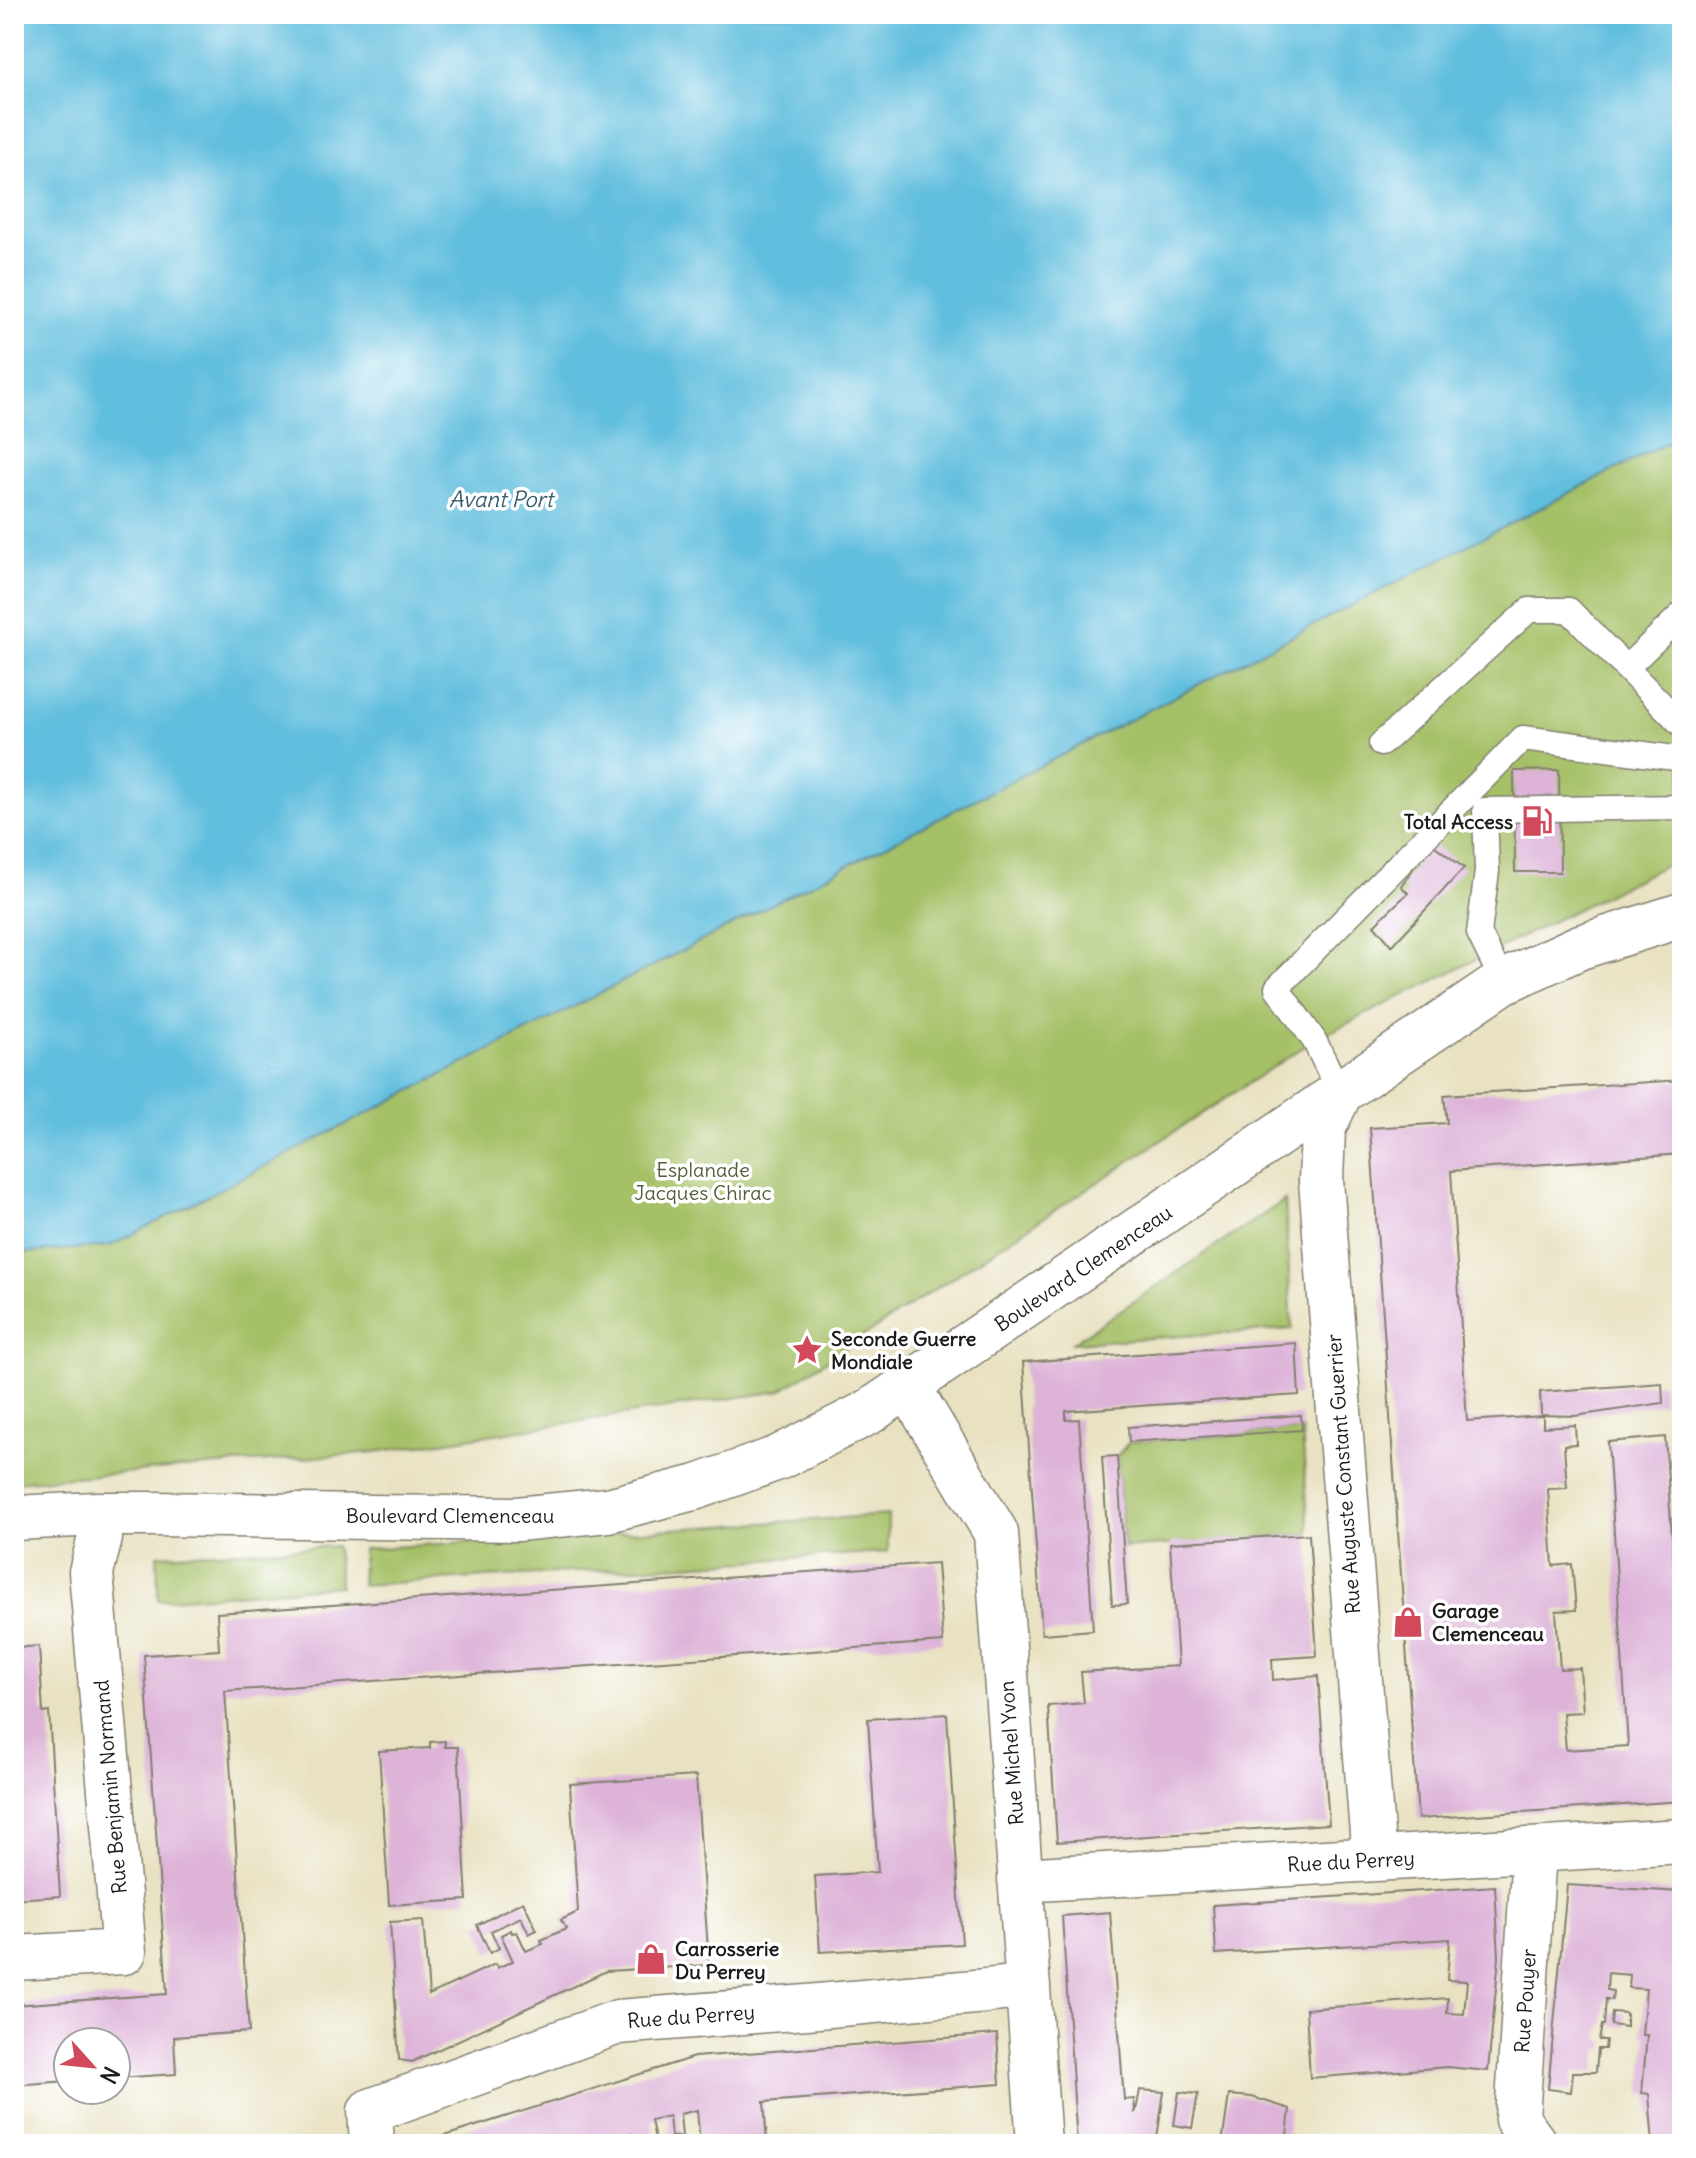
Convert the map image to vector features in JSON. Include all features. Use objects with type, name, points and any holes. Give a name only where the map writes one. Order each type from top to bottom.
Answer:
[{"type":"street","name":"Boulevard Clemenceau","points":[[14,1518],[97,1514],[517,1519],[608,1510],[697,1487],[778,1458],[869,1412],[1503,982],[1580,947],[1682,915]]},
{"type":"street","name":"Rue Auguste Constant Guerrier","points":[[1340,1093],[1323,1129],[1321,1181],[1374,1859]]},
{"type":"street","name":"Rue Michel Yvon","points":[[908,1386],[996,1533],[1039,2144]]},
{"type":"street","name":"Rue Benjamin Normand","points":[[14,1958],[124,1952],[91,1572],[100,1538],[97,1514]]},
{"type":"street","name":"Rue du Perrey","points":[[1020,1880],[1682,1841]]},
{"type":"street","name":"Rue Pouyer","points":[[1534,1851],[1517,2119],[1535,2144]]},
{"type":"street","name":"Rue du Perrey","points":[[371,2128],[618,2022],[1028,1986]]},
{"type":"lane","points":[[1381,744],[1529,610],[1569,610],[1682,725]]},
{"type":"lane","points":[[1626,668],[1682,614]]},
{"type":"lane","points":[[1340,1093],[1314,1040],[1277,988],[1523,738],[1682,759]]},
{"type":"lane","points":[[1503,982],[1479,933],[1487,871],[1485,810],[1682,807]]},
{"type":"green space","name":"Esplanade Jacques Chirac","points":[[1682,420],[1682,857],[1314,1040],[780,1391],[375,1452],[14,1482],[14,1248]]},
{"type":"green space","points":[[1285,1200],[1292,1329],[1072,1343]]},
{"type":"green space","points":[[1302,1430],[1309,1534],[1124,1548],[1117,1456],[1129,1442]]},
{"type":"green space","points":[[888,1515],[888,1552],[361,1585],[363,1549]]},
{"type":"green space","points":[[336,1546],[340,1586],[158,1600],[157,1555]]},
{"type":"water","name":"Avant Port","points":[[14,14],[1682,14],[1682,435],[110,1246],[14,1254]]},
{"type":"building","name":"Total Access","points":[[1559,770],[1560,872],[1515,872],[1514,771]]},
{"type":"building","points":[[1431,843],[1464,868],[1392,946],[1374,925],[1408,893],[1401,886]]},
{"type":"building","points":[[1682,1080],[1682,1154],[1451,1171],[1467,1421],[1543,1416],[1543,1427],[1575,1425],[1576,1444],[1564,1445],[1567,1488],[1548,1489],[1553,1566],[1572,1564],[1576,1610],[1556,1611],[1560,1669],[1580,1668],[1583,1712],[1563,1713],[1566,1750],[1628,1746],[1608,1442],[1665,1437],[1682,1681],[1682,1801],[1418,1819],[1370,1128],[1447,1123],[1444,1095]]},
{"type":"building","points":[[1296,1343],[1299,1395],[1066,1411],[1066,1420],[1079,1419],[1093,1630],[1042,1634],[1023,1362]]},
{"type":"building","points":[[1662,1383],[1663,1403],[1575,1416],[1541,1415],[1540,1392]]},
{"type":"building","points":[[1301,1415],[1302,1430],[1129,1442],[1128,1427]]},
{"type":"building","points":[[1117,1456],[1127,1604],[1112,1605],[1102,1457]]},
{"type":"building","points":[[1309,1534],[1317,1656],[1272,1659],[1273,1680],[1318,1676],[1329,1824],[1057,1842],[1048,1706],[1084,1703],[1081,1672],[1178,1666],[1170,1543]]},
{"type":"building","points":[[937,1563],[943,1642],[225,1691],[249,2032],[174,2037],[176,2074],[132,2077],[132,2026],[52,2026],[52,2082],[14,2085],[14,2005],[167,1994],[144,1655],[219,1650],[217,1613]]},
{"type":"building","points":[[39,1646],[43,1713],[49,1712],[60,1896],[14,1899],[14,1648]]},
{"type":"building","points":[[947,1714],[962,1944],[820,1952],[815,1876],[878,1872],[868,1719]]},
{"type":"building","points":[[445,1741],[445,1747],[458,1747],[467,1900],[389,1905],[379,1751],[430,1748],[430,1742]]},
{"type":"building","points":[[696,1776],[709,1965],[606,1971],[412,2062],[399,2060],[390,1922],[423,1920],[429,1995],[495,1964],[497,1968],[513,1961],[501,1935],[511,1930],[512,1933],[517,1932],[526,1951],[543,1944],[541,1940],[566,1929],[561,1920],[578,1912],[570,1784]]},
{"type":"building","points":[[1567,1885],[1682,1892],[1682,2144],[1653,2144],[1649,2094],[1642,2093],[1647,2035],[1642,2035],[1646,1989],[1629,1988],[1630,1975],[1608,1973],[1607,1990],[1613,1991],[1612,2000],[1606,1999],[1604,2025],[1599,2040],[1606,2040],[1605,2049],[1598,2049],[1596,2072],[1573,2072],[1571,2092],[1548,2089]]},
{"type":"building","points":[[1495,1886],[1499,1957],[1488,2071],[1447,2067],[1310,2078],[1306,2009],[1448,1998],[1447,2013],[1464,2014],[1467,1981],[1447,1980],[1450,1939],[1216,1954],[1213,1905]]},
{"type":"building","points":[[523,1901],[537,1930],[529,1934],[521,1917],[491,1931],[499,1948],[490,1953],[477,1925]]},
{"type":"building","points":[[1110,1912],[1124,2100],[1134,2099],[1135,2112],[1140,2090],[1164,2092],[1157,2138],[1152,2141],[1153,2144],[1077,2144],[1062,1916]]},
{"type":"building","points":[[1612,2012],[1626,2013],[1626,2027],[1611,2025]]},
{"type":"building","points":[[997,2034],[1000,2084],[764,2102],[767,2144],[700,2144],[697,2110],[680,2114],[682,2136],[671,2137],[669,2116],[651,2120],[656,2144],[634,2144],[632,2134],[591,2144],[419,2144],[694,2057]]},
{"type":"building","points":[[1179,2092],[1198,2094],[1192,2128],[1174,2125]]},
{"type":"building","points":[[1229,2095],[1252,2097],[1290,2109],[1286,2144],[1222,2144]]},
{"type":"place","name":"Total Access","points":[[1537,821]]},
{"type":"place","name":"Seconde Guerre Mondiale","points":[[807,1350]]},
{"type":"place","name":"Garage Clemenceau","points":[[1408,1622]]},
{"type":"place","name":"Carrosserie Du Perrey","points":[[651,1959]]}]
